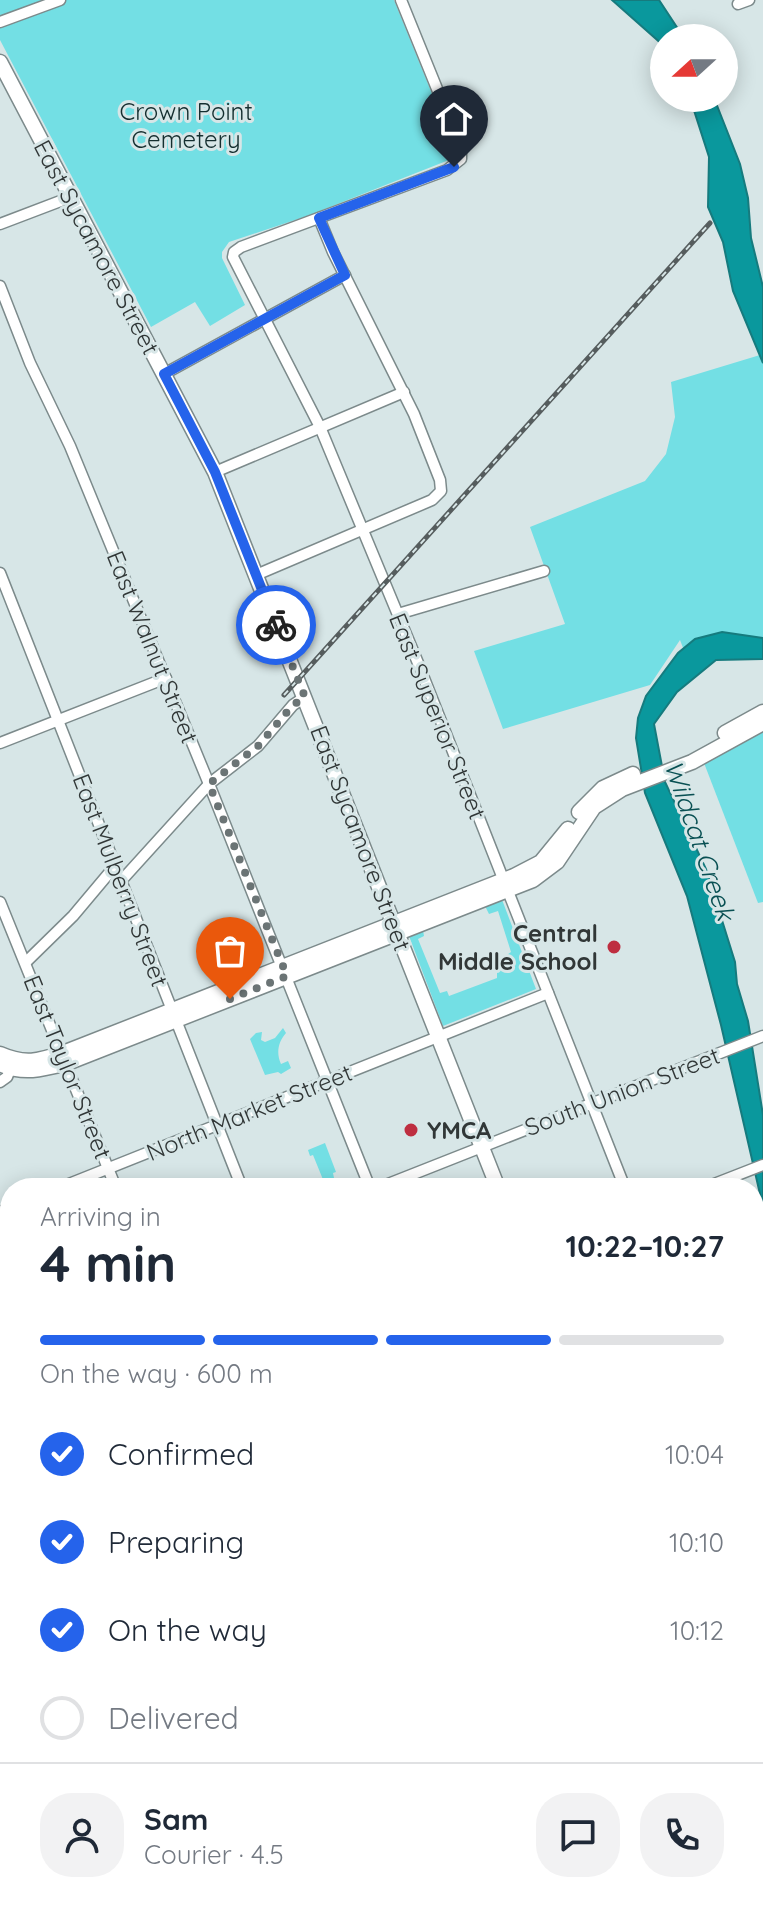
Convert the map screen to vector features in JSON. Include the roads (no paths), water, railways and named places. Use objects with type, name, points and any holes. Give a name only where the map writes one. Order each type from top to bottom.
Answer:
[{"type":"main road","name":"East Sycamore Street","points":[[0,62],[215,472],[494,1178]]},
{"type":"main road","points":[[687,759],[763,712]]},
{"type":"main road","points":[[6,1062],[40,1070],[396,927],[506,885],[533,880],[557,862],[591,810],[621,784],[687,759],[763,723]]},
{"type":"street","points":[[0,22],[60,0]]},
{"type":"street","points":[[256,575],[440,494],[440,480],[404,392],[319,218],[447,170],[461,159],[461,148],[401,0]]},
{"type":"street","points":[[738,4],[749,0]]},
{"type":"street","points":[[0,224],[71,197]]},
{"type":"street","name":"East Superior Street","points":[[319,218],[241,247],[233,257],[320,427],[398,614],[621,1178]]},
{"type":"street","points":[[164,374],[345,275]]},
{"type":"street","name":"East Walnut Street","points":[[0,286],[30,363],[70,446],[166,678],[366,1178]]},
{"type":"street","points":[[215,472],[404,392]]},
{"type":"street","points":[[398,614],[544,571]]},
{"type":"street","name":"East Mulberry Street","points":[[0,573],[238,1178]]},
{"type":"street","points":[[0,743],[166,678]]},
{"type":"street","points":[[121,881],[209,784],[258,746],[293,705],[305,697]]},
{"type":"street","points":[[26,962],[73,916],[115,866]]},
{"type":"street","name":"East Taylor Street","points":[[0,902],[112,1178]]},
{"type":"street","name":"North Market Street","points":[[84,1178],[548,993]]},
{"type":"street","name":"South Union Street","points":[[403,1178],[761,1036]]},
{"type":"street","points":[[0,1082],[7,1077],[6,1062]]},
{"type":"street","points":[[730,1178],[763,1165]]},
{"type":"railway","points":[[284,695],[710,223]]},
{"type":"place","name":"Central Middle School","points":[[614,947]]},
{"type":"place","name":"YMCA","points":[[411,1130]]},
{"type":"park label","name":"Crown Point Cemetery","points":[[186,125]]},
{"type":"water label","name":"Wildcat Creek","points":[[700,840]]}]
